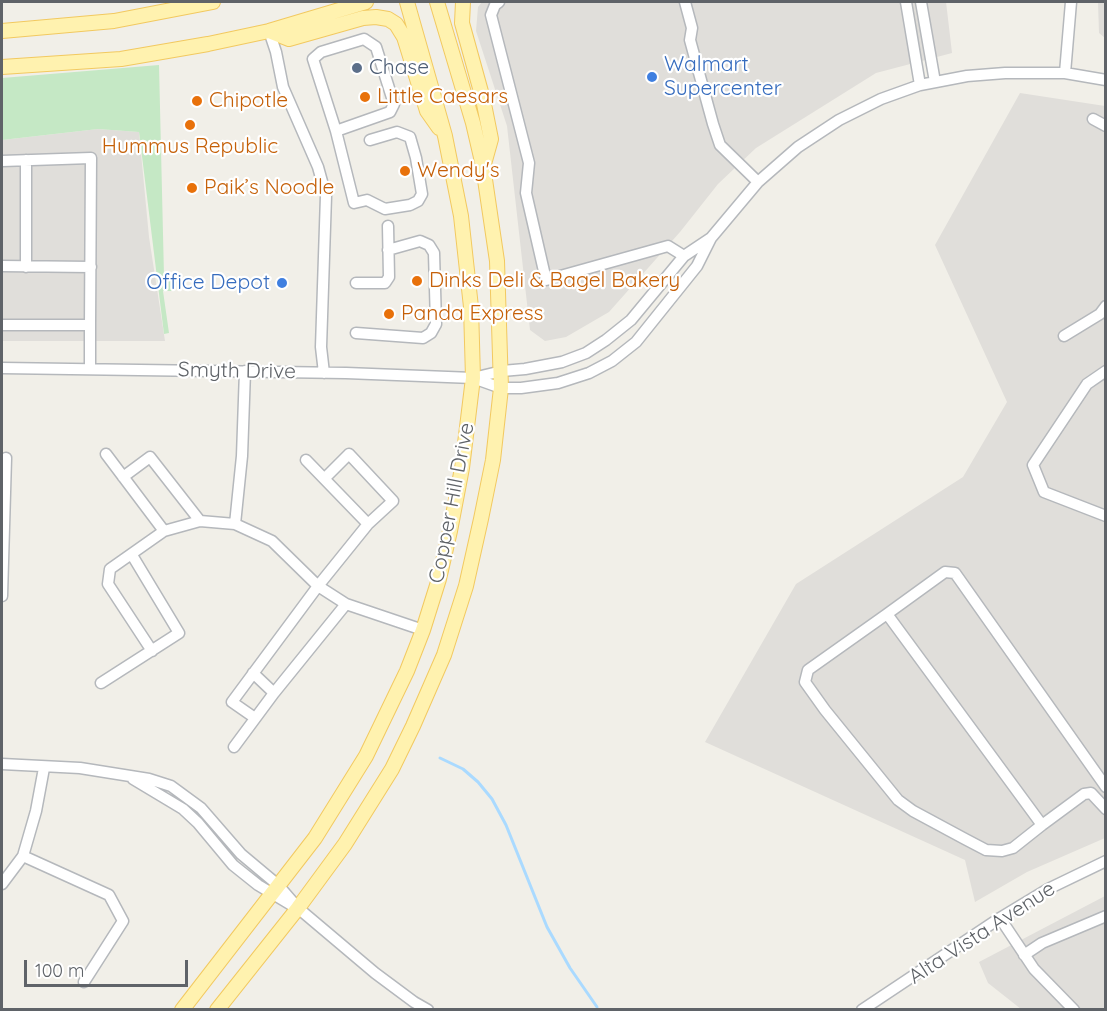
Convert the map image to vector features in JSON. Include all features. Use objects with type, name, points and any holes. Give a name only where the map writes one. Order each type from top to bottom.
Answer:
[{"type":"main road","points":[[2,31],[114,21],[213,2]]},
{"type":"main road","points":[[2,67],[121,59],[208,44],[269,31],[366,2]]},
{"type":"main road","name":"Copper Hill Drive","points":[[182,1010],[321,828],[366,756],[407,671],[423,630],[439,579],[450,531],[462,468],[473,378],[471,307],[461,216],[445,136],[407,2]]},
{"type":"main road","name":"Copper Hill Drive","points":[[217,1010],[298,908],[345,844],[392,769],[444,655],[466,586],[482,519],[493,460],[502,371],[497,261],[483,166],[437,2]]},
{"type":"main road","points":[[463,2],[464,33],[483,99],[490,139],[483,166]]},
{"type":"main road","points":[[269,31],[289,39],[363,18],[384,17],[396,24],[404,37],[427,111],[445,136]]},
{"type":"street","points":[[499,2],[495,4],[491,15],[529,163],[526,193],[546,280],[668,246],[684,256]]},
{"type":"street","points":[[685,2],[692,28],[690,40],[720,145],[758,182]]},
{"type":"street","points":[[906,2],[921,85]]},
{"type":"street","points":[[921,2],[935,82]]},
{"type":"street","points":[[1065,73],[1071,2]]},
{"type":"street","points":[[269,31],[283,87],[318,167],[326,196],[321,347],[324,373]]},
{"type":"street","points":[[336,131],[390,112],[394,104],[376,48],[364,39],[321,52],[313,59],[336,131],[354,203],[367,200],[385,209],[410,205],[418,201],[422,194],[410,136],[397,132],[370,140]]},
{"type":"street","points":[[473,378],[501,388],[521,388],[558,383],[589,373],[612,361],[648,329],[697,266],[711,238],[758,182],[798,147],[839,120],[881,99],[921,85],[967,76],[1005,73],[1065,73],[1106,80]]},
{"type":"street","points":[[1093,119],[1106,126]]},
{"type":"street","points":[[2,161],[91,158],[90,369]]},
{"type":"street","points":[[26,160],[26,267]]},
{"type":"street","points":[[356,283],[385,283],[389,277],[388,226]]},
{"type":"street","points":[[473,378],[562,362],[585,353],[606,340],[630,320],[684,256],[711,238]]},
{"type":"street","points":[[356,333],[423,338],[431,333],[436,324],[434,253],[429,245],[420,241],[388,250]]},
{"type":"street","points":[[2,266],[91,267]]},
{"type":"street","points":[[1064,336],[1100,314],[1106,306]]},
{"type":"street","points":[[2,325],[90,325]]},
{"type":"street","name":"Smyth Drive","points":[[2,368],[245,371],[473,378]]},
{"type":"street","points":[[235,524],[242,456],[245,371]]},
{"type":"street","points":[[1106,371],[1087,384],[1033,465],[1044,492],[1106,516]]},
{"type":"street","points":[[106,454],[164,531]]},
{"type":"street","points":[[255,718],[232,702],[318,586],[368,524],[393,501],[349,454],[325,478]]},
{"type":"street","points":[[123,477],[150,457],[200,521]]},
{"type":"street","points":[[2,596],[3,492],[6,458]]},
{"type":"street","points":[[306,460],[368,524]]},
{"type":"street","points":[[152,651],[108,584],[110,569],[164,531],[200,521],[235,524],[272,542],[318,586],[346,604],[423,630]]},
{"type":"street","points":[[100,683],[179,633],[132,555]]},
{"type":"street","points":[[1106,787],[955,573],[945,572],[808,670],[805,682],[898,800],[913,811],[986,850],[1002,851],[1013,848],[1084,794],[1091,793],[1106,809]]},
{"type":"street","points":[[234,747],[274,693],[346,604]]},
{"type":"street","points":[[887,614],[1042,825]]},
{"type":"street","points":[[253,673],[274,693]]},
{"type":"street","points":[[2,764],[44,768],[81,768],[130,777],[183,809],[198,823],[233,865],[275,889],[375,973],[428,1010]]},
{"type":"street","points":[[2,884],[23,855],[36,811],[44,768]]},
{"type":"street","points":[[23,855],[109,896],[123,921],[84,982]]},
{"type":"street","name":"Alta Vista Avenue","points":[[862,1010],[1000,918],[1048,889],[1106,861]]},
{"type":"street","points":[[1024,955],[1042,943],[1106,916]]},
{"type":"street","points":[[1000,918],[1034,969],[1074,1010]]},
{"type":"shaded area","points":[[482,2],[946,2],[952,53],[876,73],[756,148],[718,184],[680,232],[609,312],[566,337],[545,341],[530,330],[507,126],[476,31],[478,7]]},
{"type":"shaded area","points":[[1098,2],[1105,2],[1105,38],[1099,33]]},
{"type":"shaded area","points":[[1020,93],[1105,106],[1105,838],[1027,872],[975,902],[965,860],[705,742],[796,584],[963,477],[1007,402],[935,245]]},
{"type":"shaded area","points":[[98,129],[139,132],[149,237],[165,341],[2,341],[2,140]]},
{"type":"shaded area","points":[[1105,896],[1105,1009],[1021,1009],[988,983],[979,962]]},
{"type":"green space","points":[[159,65],[164,276],[172,277],[172,291],[163,291],[169,333],[164,334],[139,132],[98,129],[2,140],[2,78]]},
{"type":"waterway","points":[[440,758],[463,769],[492,799],[506,825],[547,927],[570,968],[597,1007]]},
{"type":"place","name":"Chase","points":[[357,68]]},
{"type":"place","name":"Walmart Supercenter","points":[[652,77]]},
{"type":"place","name":"Little Caesars","points":[[365,97]]},
{"type":"place","name":"Chipotle","points":[[197,101]]},
{"type":"place","name":"Hummus Republic","points":[[190,125]]},
{"type":"place","name":"Wendy's","points":[[405,171]]},
{"type":"place","name":"Paik’s Noodle","points":[[192,188]]},
{"type":"place","name":"Dinks Deli & Bagel Bakery","points":[[417,281]]},
{"type":"place","name":"Office Depot","points":[[282,283]]},
{"type":"place","name":"Panda Express","points":[[389,314]]}]
